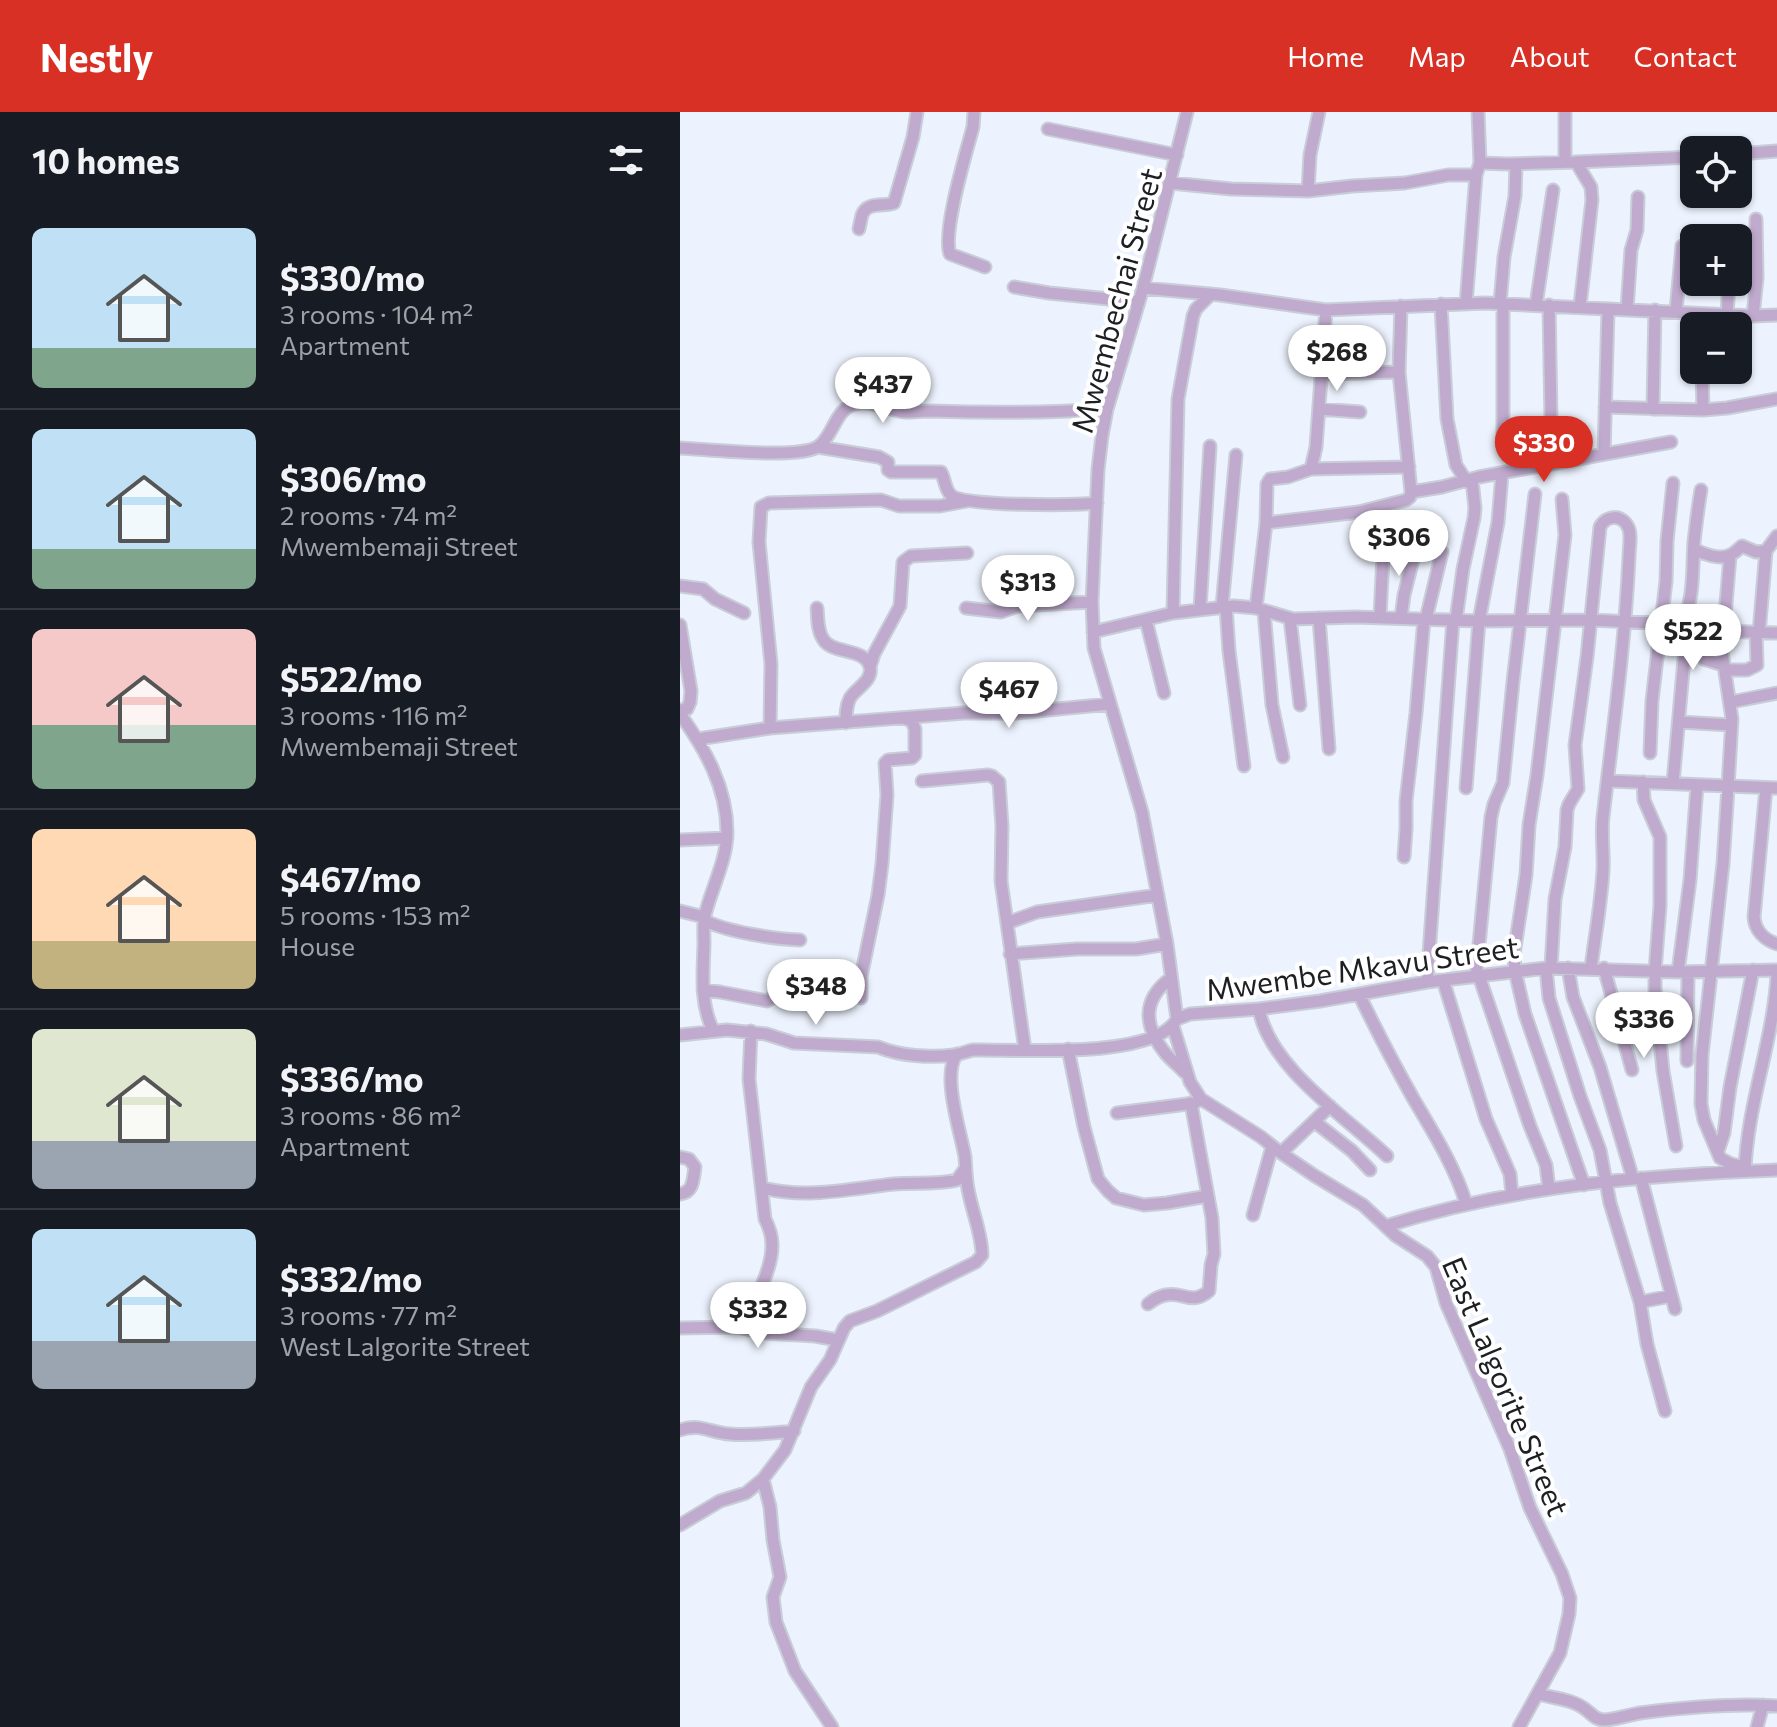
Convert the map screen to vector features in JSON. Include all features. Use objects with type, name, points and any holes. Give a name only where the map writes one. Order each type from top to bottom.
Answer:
[{"type":"street","points":[[859,229],[866,208],[894,203],[917,112]]},
{"type":"street","points":[[974,112],[947,242],[950,254],[985,267]]},
{"type":"street","name":"Mwembechai Street","points":[[1175,1022],[1167,944],[1142,812],[1094,648],[1092,602],[1100,449],[1107,409],[1143,288],[1187,112]]},
{"type":"street","points":[[1308,191],[1310,155],[1319,112]]},
{"type":"street","points":[[1466,304],[1478,169],[1478,112]]},
{"type":"street","points":[[1565,112],[1571,162],[1591,187],[1580,306]]},
{"type":"street","points":[[1048,129],[1177,155]]},
{"type":"street","points":[[1752,153],[1777,151]]},
{"type":"street","points":[[1171,183],[1231,189],[1308,191],[1405,183],[1516,164],[1680,158]]},
{"type":"street","points":[[1503,446],[1504,257],[1515,196],[1516,164]]},
{"type":"street","points":[[1536,305],[1553,190]]},
{"type":"street","points":[[1627,310],[1638,197]]},
{"type":"street","points":[[1756,219],[1757,278],[1753,316],[1777,315]]},
{"type":"street","points":[[1676,311],[1680,268]]},
{"type":"street","points":[[1014,287],[1139,302]]},
{"type":"street","points":[[1143,288],[1326,310],[1502,304],[1680,312]]},
{"type":"street","points":[[1173,613],[1179,387],[1193,316],[1211,294]]},
{"type":"street","points":[[1427,982],[1455,620],[1475,508],[1469,481],[1456,465],[1447,419],[1441,304]]},
{"type":"street","points":[[1549,305],[1551,419]]},
{"type":"street","points":[[1266,523],[1378,508],[1406,500],[1411,492],[1399,372],[1401,306]]},
{"type":"street","points":[[1604,454],[1608,309]]},
{"type":"street","points":[[1311,469],[1316,447],[1326,310]]},
{"type":"street","points":[[1653,409],[1655,310]]},
{"type":"street","points":[[1321,374],[1399,372]]},
{"type":"street","points":[[1702,384],[1703,410]]},
{"type":"street","points":[[1605,407],[1703,410],[1777,399]]},
{"type":"street","points":[[680,448],[811,450],[826,438],[844,409],[860,403],[908,412],[1040,413],[1107,409]]},
{"type":"street","points":[[1319,409],[1360,412]]},
{"type":"street","points":[[1411,492],[1671,442]]},
{"type":"street","points":[[1200,609],[1210,446]]},
{"type":"street","points":[[818,447],[879,457],[888,462],[891,472],[941,472],[949,494],[958,500],[1003,504],[1097,503]]},
{"type":"street","points":[[1236,455],[1224,607],[1244,766]]},
{"type":"street","points":[[1283,757],[1272,705],[1260,610],[1268,481],[1311,469],[1409,467]]},
{"type":"street","points":[[1466,788],[1479,621],[1498,522],[1502,474]]},
{"type":"street","points":[[1650,753],[1652,701],[1673,483]]},
{"type":"street","points":[[1673,783],[1686,640],[1684,626],[1690,602],[1701,490]]},
{"type":"street","points":[[1535,494],[1503,783],[1491,817],[1478,977],[1546,1165],[1549,1189]]},
{"type":"street","points":[[1562,499],[1565,535],[1529,825],[1515,971],[1525,1014],[1584,1185]]},
{"type":"street","points":[[770,728],[771,664],[759,542],[761,507],[769,503],[881,500],[899,506],[940,506],[967,501]]},
{"type":"street","points":[[1632,1070],[1607,985],[1598,968],[1603,821],[1624,622],[1629,530],[1617,517],[1611,517],[1600,527],[1575,745],[1578,789],[1567,810],[1565,847],[1555,899],[1549,998],[1600,1150],[1616,1228],[1640,1302],[1647,1344],[1665,1411]]},
{"type":"street","points":[[1401,618],[1421,528]]},
{"type":"street","points":[[1380,617],[1384,536]]},
{"type":"street","points":[[1686,640],[1704,659],[1724,668],[1747,670],[1757,665],[1766,551],[1777,536]]},
{"type":"street","points":[[1694,549],[1712,557],[1730,556],[1742,546],[1756,552],[1766,551]]},
{"type":"street","points":[[1404,857],[1406,801],[1425,619],[1442,552]]},
{"type":"street","points":[[846,723],[849,700],[865,682],[874,654],[900,606],[903,562],[911,556],[967,553]]},
{"type":"street","points":[[1730,556],[1723,631],[1724,668],[1731,702],[1728,787],[1702,1055],[1701,1104],[1708,1133],[1720,1158],[1745,1169]]},
{"type":"street","points":[[680,586],[703,589],[744,613]]},
{"type":"street","points":[[966,608],[1001,612],[1017,606],[1092,602]]},
{"type":"street","points":[[1093,632],[1173,613],[1224,607],[1260,610],[1290,618],[1591,620],[1777,633]]},
{"type":"street","points":[[817,608],[822,639],[866,660],[870,667]]},
{"type":"street","points":[[1290,618],[1300,705]]},
{"type":"street","points":[[1319,618],[1329,749]]},
{"type":"street","points":[[1146,620],[1164,693]]},
{"type":"street","points":[[680,625],[691,696],[687,709],[680,712],[712,764],[726,812],[727,838],[704,918],[703,990],[708,1020],[713,1030]]},
{"type":"street","points":[[1731,702],[1777,693]]},
{"type":"street","points":[[698,739],[770,728],[1110,704]]},
{"type":"street","points":[[861,998],[861,977],[882,864],[888,787],[885,763],[915,755],[914,724],[905,719]]},
{"type":"street","points":[[1679,722],[1731,725]]},
{"type":"street","points":[[922,781],[988,775],[999,782],[1001,881],[1025,1050]]},
{"type":"street","points":[[1609,781],[1771,788],[1754,923],[1764,938],[1777,944]]},
{"type":"street","points":[[1643,782],[1644,800],[1660,837],[1660,906],[1655,971],[1663,1071],[1676,1146]]},
{"type":"street","points":[[1687,1061],[1683,972],[1697,785]]},
{"type":"street","points":[[680,840],[727,838]]},
{"type":"street","points":[[1007,923],[1037,912],[1158,895]]},
{"type":"street","points":[[680,911],[737,931],[800,940]]},
{"type":"street","points":[[1010,954],[1136,949],[1167,944]]},
{"type":"street","points":[[1568,968],[1573,997],[1637,1178],[1675,1309]]},
{"type":"street","name":"Mwembe Mkavu Street","points":[[680,1035],[713,1030],[751,1031],[794,1043],[878,1047],[890,1052],[931,1056],[973,1050],[1115,1047],[1154,1036],[1190,1014],[1259,1009],[1515,971],[1598,968],[1777,973]]},
{"type":"street","points":[[1718,1151],[1724,1133],[1753,970]]},
{"type":"street","points":[[703,990],[767,1001],[774,997],[786,973]]},
{"type":"street","points":[[1745,1169],[1753,1111],[1775,1004],[1777,973]]},
{"type":"street","points":[[1171,978],[1155,992],[1149,1004],[1154,1036],[1168,1057],[1188,1076]]},
{"type":"street","points":[[1443,980],[1486,1119],[1510,1174],[1512,1194]]},
{"type":"street","points":[[1359,994],[1384,1048],[1446,1155],[1466,1203]]},
{"type":"street","points":[[1259,1009],[1267,1033],[1296,1073],[1387,1156]]},
{"type":"street","name":"East Lalgorite Street","points":[[1175,1022],[1188,1076],[1204,1102],[1355,1199],[1396,1236],[1427,1256],[1436,1267],[1446,1303],[1510,1449],[1530,1508],[1562,1574],[1570,1598],[1560,1653],[1519,1727]]},
{"type":"street","points":[[737,1327],[757,1297],[771,1259],[772,1241],[765,1219],[749,1079],[751,1031]]},
{"type":"street","points":[[1068,1049],[1098,1179],[1108,1191],[1116,1198],[1144,1205],[1208,1196]]},
{"type":"street","points":[[680,1525],[720,1501],[746,1493],[778,1461],[811,1387],[830,1360],[850,1321],[877,1311],[982,1255],[968,1192],[951,1081],[953,1060],[957,1054]]},
{"type":"street","points":[[1117,1113],[1204,1102]]},
{"type":"street","points":[[1148,1304],[1170,1294],[1197,1298],[1209,1291],[1214,1254],[1212,1218],[1191,1103]]},
{"type":"street","points":[[1253,1215],[1277,1150],[1315,1122],[1330,1106]]},
{"type":"street","points":[[1315,1122],[1352,1151],[1370,1170]]},
{"type":"street","points":[[680,1157],[689,1159],[695,1167],[690,1189],[680,1194]]},
{"type":"street","points":[[763,1188],[815,1193],[953,1181],[960,1178],[965,1169]]},
{"type":"street","points":[[1386,1226],[1466,1203],[1512,1194],[1637,1178],[1745,1169],[1777,1170]]},
{"type":"street","points":[[1640,1302],[1671,1296]]},
{"type":"street","points":[[680,1328],[737,1327],[838,1340]]},
{"type":"street","points":[[680,1430],[694,1426],[725,1434],[747,1435],[794,1431]]},
{"type":"street","points":[[763,1479],[780,1577],[773,1597],[776,1622],[795,1671],[832,1727]]},
{"type":"street","points":[[1538,1694],[1573,1702],[1603,1720],[1646,1712],[1733,1705],[1777,1706]]},
{"type":"street","points":[[1757,1727],[1763,1705]]}]
